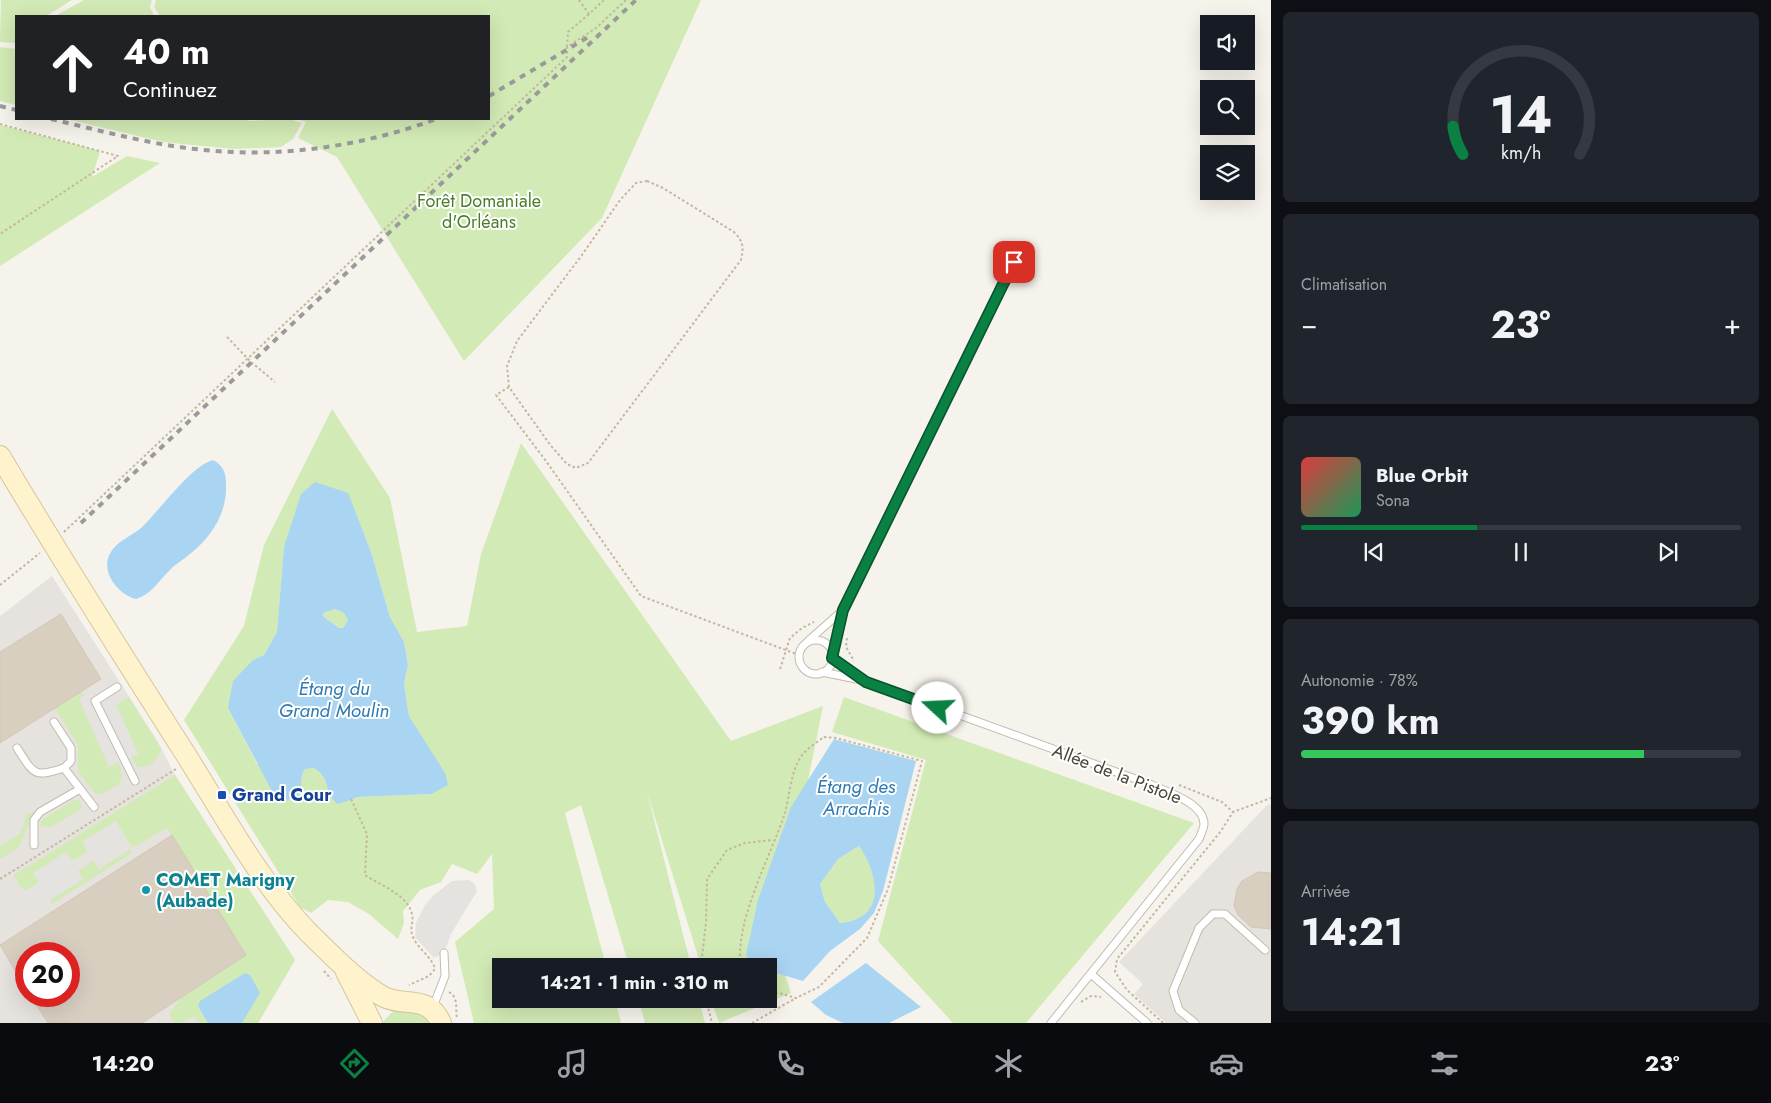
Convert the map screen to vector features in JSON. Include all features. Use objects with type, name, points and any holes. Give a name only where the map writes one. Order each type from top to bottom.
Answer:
[{"type":"street","points":[[0,456],[53,544],[279,899],[341,964],[384,997],[404,994],[436,1017]]},
{"type":"street","points":[[341,964],[372,1023],[385,1008],[404,994]]},
{"type":"lane","points":[[822,672],[829,667],[843,610],[1014,262]]},
{"type":"lane","points":[[843,610],[806,643],[799,655],[800,663],[807,671],[822,672],[866,682]]},
{"type":"lane","points":[[806,643],[822,641],[830,648],[832,658],[866,682]]},
{"type":"lane","name":"Allée de la Pistole","points":[[866,682],[1152,785],[1190,802],[1200,814],[1204,823],[1199,839],[1050,1023]]},
{"type":"lane","points":[[117,687],[95,701],[135,781]]},
{"type":"lane","points":[[17,748],[31,770],[43,775],[64,768],[71,761],[71,748],[54,722]]},
{"type":"lane","points":[[64,768],[94,807]]},
{"type":"lane","points":[[34,845],[34,820],[40,812],[80,789]]},
{"type":"lane","points":[[1195,1023],[1179,1010],[1173,991],[1198,928],[1213,914],[1225,914],[1265,950]]},
{"type":"lane","points":[[436,1017],[445,976],[444,953]]},
{"type":"lane","points":[[1091,974],[1147,1023]]},
{"type":"path","points":[[579,0],[589,14]]},
{"type":"path","points":[[0,585],[27,562],[53,544],[82,513],[567,57],[568,32],[604,0]]},
{"type":"path","points":[[567,47],[596,28],[626,0]]},
{"type":"path","points":[[0,124],[118,156],[0,234]]},
{"type":"path","points":[[647,181],[663,188],[734,232],[742,241],[744,250],[741,260],[588,462],[576,468],[567,464],[509,387],[507,366],[516,341],[582,255],[620,200],[636,183],[647,181]]},
{"type":"path","points":[[227,337],[247,358],[275,382]]},
{"type":"path","points":[[509,387],[496,395],[546,461],[641,596],[799,655]]},
{"type":"path","points":[[780,669],[784,650],[790,638],[819,618],[828,625]]},
{"type":"path","points":[[838,629],[848,634],[846,647],[856,664]]},
{"type":"path","points":[[740,958],[743,934],[753,893],[790,797],[795,769],[803,754],[824,737],[836,738],[922,762],[888,889],[867,938],[819,987],[752,1023]]},
{"type":"path","points":[[0,879],[178,767]]},
{"type":"path","points":[[1176,784],[1222,802],[1233,812]]},
{"type":"path","points":[[1163,1023],[1123,985],[1115,972],[1117,959],[1221,831],[1233,812],[1271,798]]},
{"type":"path","points":[[351,799],[367,834],[365,875],[404,899],[412,915],[410,925],[413,937],[434,963],[435,969],[429,976],[404,994]]},
{"type":"path","points":[[702,958],[706,922],[707,879],[727,850],[745,843],[774,840]]},
{"type":"path","points":[[777,992],[796,998]]},
{"type":"path","points":[[455,995],[458,1023]]},
{"type":"path","points":[[1079,1004],[1091,996],[1100,996],[1107,1000]]},
{"type":"path","points":[[708,1008],[712,1023]]},
{"type":"shaded area","points":[[52,576],[158,742],[175,775],[295,960],[258,1023],[0,1023],[0,616]]},
{"type":"shaded area","points":[[112,677],[126,698],[116,705],[138,753],[109,767],[79,699]]},
{"type":"shaded area","points":[[1271,804],[1271,1023],[1166,1023],[1134,994],[1143,984],[1119,962],[1267,805]]},
{"type":"shaded area","points":[[116,821],[132,848],[99,869],[82,842]]},
{"type":"shaded area","points":[[66,852],[83,879],[50,900],[33,873]]},
{"type":"shaded area","points":[[469,880],[474,883],[477,891],[451,934],[444,953],[434,958],[415,937],[416,923],[425,905],[435,894],[452,881]]},
{"type":"green space","points":[[1,0],[72,0],[48,15],[15,15],[15,43],[0,42]]},
{"type":"green space","points":[[84,0],[152,0],[150,7],[154,15],[57,15]]},
{"type":"green space","name":"Forêt Domaniale d'Orléans","points":[[156,0],[701,0],[602,218],[464,361],[337,157],[298,138],[306,122],[300,120],[490,120],[490,15],[159,15],[154,7]]},
{"type":"green space","points":[[0,47],[15,49],[15,105],[0,101]]},
{"type":"green space","points":[[70,120],[292,120],[302,123],[293,139],[281,147],[233,149],[163,142]]},
{"type":"green space","points":[[0,125],[100,151],[92,177],[127,156],[160,163],[0,266]]},
{"type":"green space","points":[[332,409],[390,498],[417,632],[467,626],[481,554],[521,443],[731,741],[823,706],[775,944],[791,993],[777,999],[777,958],[699,958],[647,792],[689,958],[627,958],[581,805],[565,813],[604,958],[492,958],[492,1008],[617,1008],[621,1023],[474,1023],[455,942],[494,909],[492,854],[477,874],[452,864],[441,882],[420,890],[403,911],[404,923],[398,939],[369,914],[348,902],[328,900],[311,913],[300,907],[184,720],[244,626],[264,545]],"holes":[[[347,493],[371,552],[390,617],[404,642],[408,665],[404,684],[409,716],[430,752],[431,794],[358,797],[338,803],[322,776],[314,768],[305,769],[302,775],[299,794],[257,764],[228,708],[253,660],[264,655],[277,632],[284,547]]]},
{"type":"green space","points":[[335,609],[344,613],[348,620],[343,628],[339,628],[324,617],[323,613]]},
{"type":"green space","points":[[81,692],[84,696],[79,699],[109,767],[119,762],[122,778],[119,784],[102,794],[95,793],[78,771],[78,745],[55,708]]},
{"type":"green space","points":[[129,697],[161,749],[156,760],[150,765],[142,767],[138,767],[131,757],[138,754],[116,705]]},
{"type":"green space","points":[[844,697],[1194,823],[1026,1023],[953,1023],[878,941],[926,760],[832,732]]},
{"type":"green space","points":[[175,775],[295,960],[258,1023],[199,1023],[194,1016],[182,1023],[175,1023],[169,1014],[181,998],[246,955],[167,828],[132,848],[116,821],[82,842],[88,851],[72,861],[66,852],[33,874],[39,882],[26,890],[19,885],[14,875]]},
{"type":"green space","points":[[74,800],[79,800],[82,808],[51,827],[42,827],[40,824],[43,819]]},
{"type":"green space","points":[[34,811],[19,847],[0,859],[0,846],[21,833],[26,816]]},
{"type":"green space","points":[[859,846],[871,870],[875,894],[872,905],[866,913],[855,920],[840,923],[825,902],[820,884],[838,859]]},
{"type":"green space","points":[[130,849],[132,853],[52,904],[50,900],[83,879],[78,871],[94,860],[99,869]]},
{"type":"green space","points":[[641,1008],[701,1008],[705,1023],[645,1023]]},
{"type":"green space","points":[[714,1008],[755,1008],[719,1023]]},
{"type":"green space","points":[[400,1009],[420,1011],[433,1023],[382,1023],[391,1013]]},
{"type":"water","points":[[213,460],[222,467],[225,473],[226,496],[220,517],[209,535],[194,551],[173,567],[142,597],[136,599],[122,592],[112,580],[107,566],[113,548],[141,528],[195,470]]},
{"type":"water","name":"Étang du Grand Moulin","points":[[315,482],[348,493],[371,552],[390,617],[404,642],[408,665],[404,684],[409,716],[445,773],[448,785],[431,794],[358,797],[338,804],[333,800],[324,778],[314,768],[305,769],[302,775],[299,794],[287,800],[273,793],[228,708],[233,681],[253,660],[264,655],[277,632],[284,547],[301,494]],"holes":[[[335,609],[344,613],[348,620],[343,628],[339,628],[324,617],[323,613]]]},
{"type":"water","name":"Étang des Arrachis","points":[[834,739],[916,761],[883,891],[874,913],[860,929],[830,951],[803,981],[777,973],[777,958],[748,958],[746,955],[758,900],[791,807]],"holes":[[[859,846],[871,870],[875,894],[872,905],[866,913],[855,920],[840,923],[825,902],[820,884],[838,859]]]},
{"type":"water","points":[[866,963],[921,1007],[889,1023],[843,1023],[826,1015],[811,1002]]},
{"type":"water","points":[[245,973],[250,975],[260,993],[242,1023],[208,1023],[198,1006],[200,1001]]},
{"type":"building","points":[[61,614],[101,679],[0,743],[0,652]]},
{"type":"building","name":"COMET Marigny (Aubade)","points":[[172,835],[246,955],[142,1023],[48,1023],[38,1007],[80,1007],[80,942],[15,942],[15,970],[0,945]]},
{"type":"building","points":[[1258,872],[1271,873],[1271,929],[1251,927],[1238,915],[1234,906],[1237,889],[1242,881]]},
{"type":"railway","points":[[81,523],[636,0]]},
{"type":"railway","points":[[490,95],[590,36]]},
{"type":"railway","points":[[0,106],[15,110]]},
{"type":"railway","points":[[55,120],[165,145],[233,152],[292,151],[322,148],[380,136],[433,120]]},
{"type":"place","name":"Grand Cour","points":[[222,795]]},
{"type":"place","name":"COMET Marigny (Aubade)","points":[[146,890]]},
{"type":"route","points":[[938,708],[866,682],[832,658],[843,610],[1014,262]]}]
